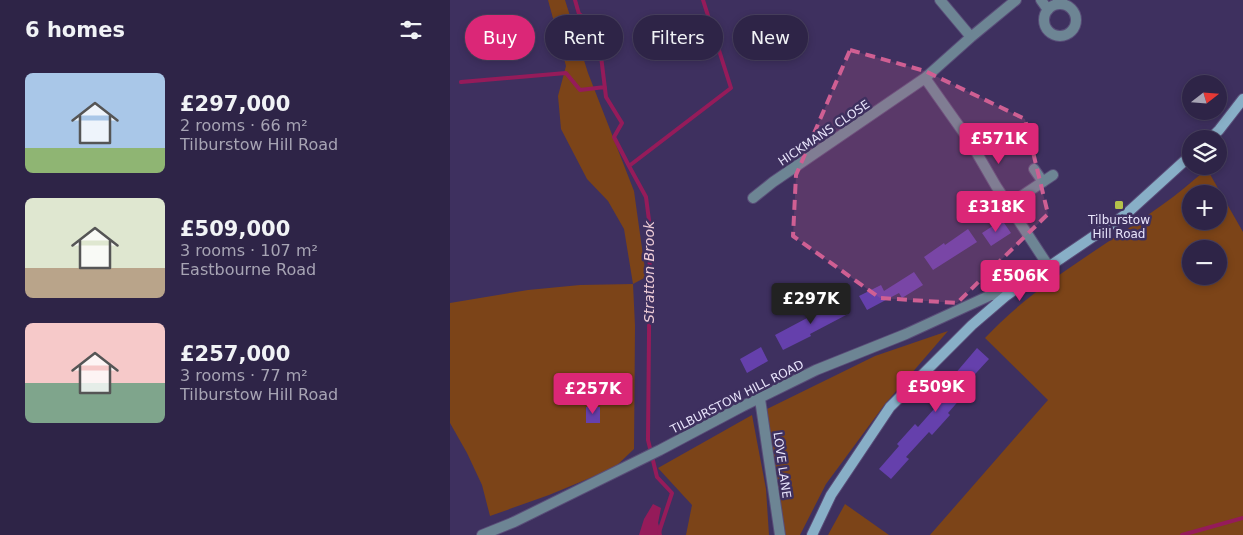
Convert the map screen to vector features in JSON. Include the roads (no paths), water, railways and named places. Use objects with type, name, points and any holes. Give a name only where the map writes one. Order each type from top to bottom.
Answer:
[{"type":"main road","points":[[1219,130],[1243,99]]},
{"type":"main road","points":[[812,535],[831,495],[890,407],[972,325],[1007,295],[1125,215],[1182,163]]},
{"type":"street","points":[[940,0],[971,37]]},
{"type":"street","name":"HICKMANS CLOSE","points":[[753,198],[773,182],[925,78],[1016,0]]},
{"type":"street","points":[[1041,0],[1048,10]]},
{"type":"street","points":[[925,78],[971,143],[1008,205],[1049,267]]},
{"type":"street","points":[[1034,169],[1043,182]]},
{"type":"street","points":[[1008,205],[1053,175]]},
{"type":"street","name":"TILBURSTOW HILL ROAD","points":[[482,535],[652,454],[816,370],[906,334],[991,294],[1007,295]]},
{"type":"street","name":"LOVE LANE","points":[[760,399],[780,535]]},
{"type":"waterway","points":[[575,0],[579,14],[605,32],[601,56],[606,97],[622,123],[614,137],[629,166]]},
{"type":"waterway","name":"Stratton Brook","points":[[659,535],[672,493],[657,477],[648,440],[650,228],[646,197],[629,166],[731,88],[703,0]]},
{"type":"waterway","points":[[461,82],[566,73],[580,90],[605,87]]},
{"type":"waterway","points":[[1182,535],[1243,518]]},
{"type":"place","name":"Tilburstow Hill Road","points":[[1119,205]]}]
